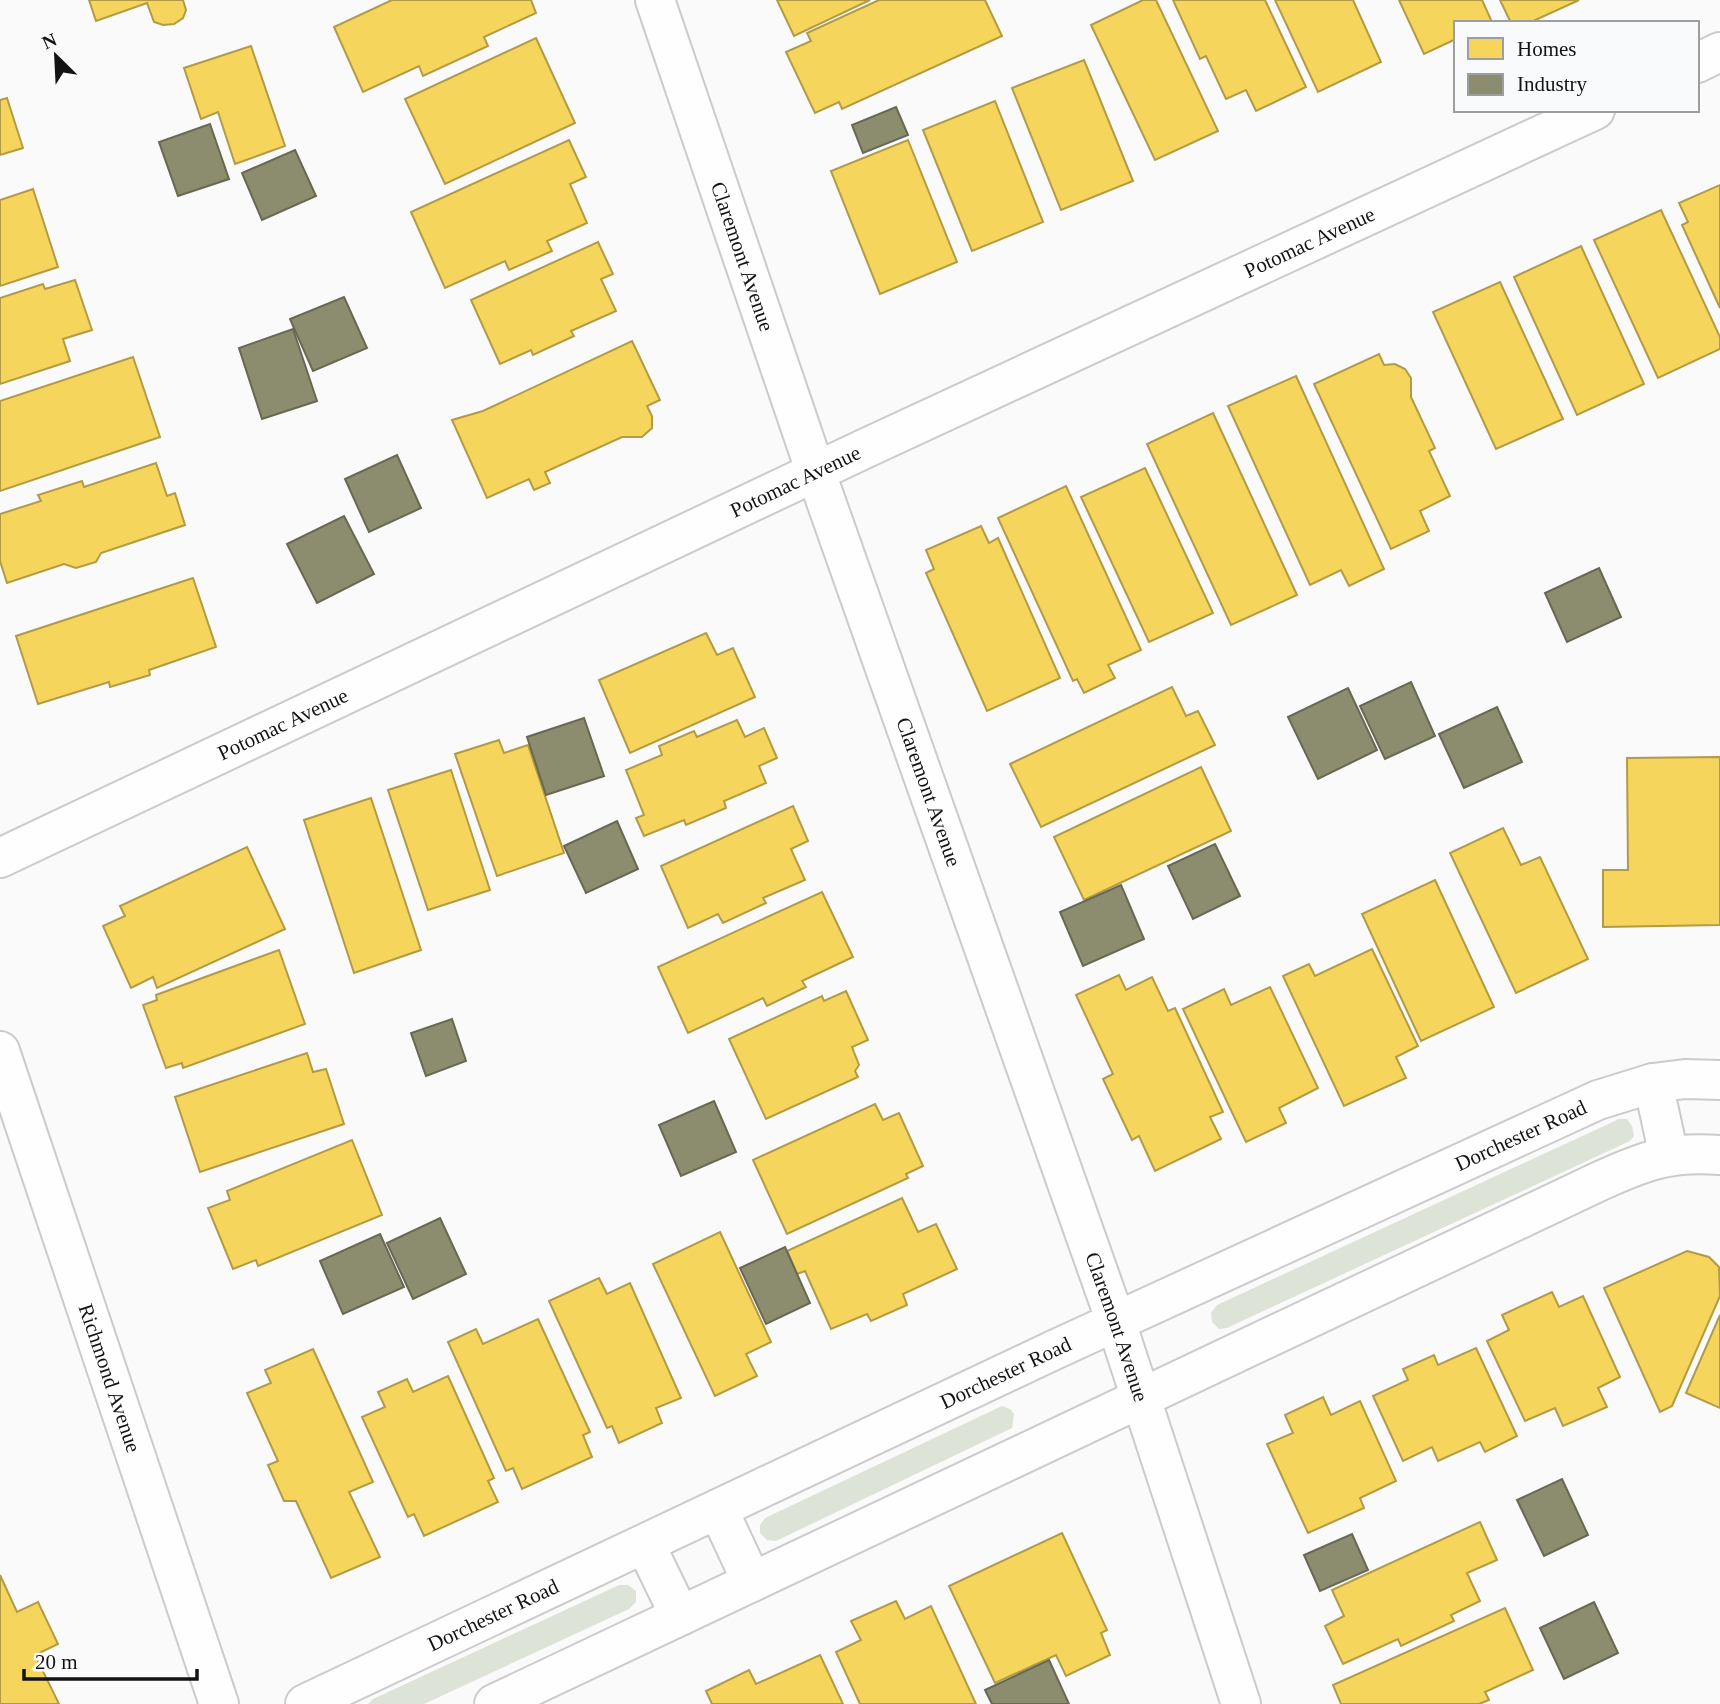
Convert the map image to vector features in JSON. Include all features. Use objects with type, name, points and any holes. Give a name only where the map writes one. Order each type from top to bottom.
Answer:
[{"type":"street","name":"Claremont Avenue","points":[[656,0],[816,473],[1116,1322],[1241,1704]]},
{"type":"street","points":[[1699,62],[1720,52]]},
{"type":"street","name":"Potomac Avenue","points":[[0,858],[1591,112]]},
{"type":"street","name":"Richmond Avenue","points":[[0,1051],[219,1704]]},
{"type":"street","name":"Dorchester Road","points":[[305,1704],[1116,1322],[1598,1100],[1653,1083],[1685,1079],[1720,1080]]},
{"type":"street","points":[[1653,1083],[1669,1156]]},
{"type":"street","points":[[494,1704],[1600,1181],[1644,1162],[1669,1156],[1691,1152],[1720,1154]]},
{"type":"street","points":[[718,1510],[752,1582]]},
{"type":"street","points":[[645,1544],[680,1616]]},
{"type":"shaded area","points":[[1619,1119],[1627,1119],[1632,1126],[1634,1136],[1630,1141],[1227,1328],[1219,1329],[1212,1322],[1211,1313],[1217,1305]]},
{"type":"shaded area","points":[[1002,1406],[1014,1414],[1012,1428],[776,1541],[767,1540],[760,1533],[760,1525],[765,1518]]},
{"type":"shaded area","points":[[619,1585],[628,1585],[636,1591],[636,1602],[629,1609],[424,1704],[368,1704],[373,1699]]},
{"type":"building: Homes","points":[[89,0],[183,0],[186,10],[183,18],[174,24],[154,22],[147,3],[96,21]]},
{"type":"building: Homes","points":[[392,0],[531,0],[536,13],[484,37],[488,46],[423,76],[419,66],[363,92],[334,27]]},
{"type":"building: Homes","points":[[777,0],[870,0],[794,36]]},
{"type":"building: Homes","points":[[879,0],[985,0],[1002,36],[842,109],[839,102],[815,113],[786,52],[811,41],[807,33]]},
{"type":"building: Homes","points":[[1143,0],[1156,0],[1218,131],[1155,160],[1091,25]]},
{"type":"building: Homes","points":[[1173,0],[1265,0],[1306,87],[1256,111],[1246,90],[1226,99],[1206,56],[1200,59]]},
{"type":"building: Homes","points":[[1275,0],[1353,0],[1381,62],[1318,92]]},
{"type":"building: Homes","points":[[1399,0],[1482,0],[1492,21],[1454,21],[1454,40],[1424,54]]},
{"type":"building: Homes","points":[[1500,0],[1579,0],[1533,21],[1510,21]]},
{"type":"building: Homes","points":[[536,38],[575,123],[445,184],[405,99]]},
{"type":"building: Homes","points":[[251,46],[285,146],[235,164],[218,112],[201,119],[184,68]]},
{"type":"building: Homes","points":[[1084,60],[1133,181],[1061,210],[1012,88]]},
{"type":"building: Homes","points":[[7,98],[23,148],[0,155],[0,100]]},
{"type":"building: Homes","points":[[995,101],[1043,222],[972,251],[923,130]]},
{"type":"building: Homes","points":[[569,140],[586,177],[570,184],[587,223],[547,241],[552,251],[509,270],[505,261],[445,288],[411,212]]},
{"type":"building: Homes","points":[[908,140],[957,262],[880,294],[831,171]]},
{"type":"building: Homes","points":[[1720,185],[1720,308],[1682,225],[1688,222],[1679,203]]},
{"type":"building: Homes","points":[[33,189],[58,267],[0,286],[0,200]]},
{"type":"building: Homes","points":[[1661,210],[1720,337],[1720,349],[1658,378],[1594,240]]},
{"type":"building: Homes","points":[[598,242],[613,274],[601,279],[616,311],[571,331],[574,336],[533,355],[531,350],[500,364],[471,300]]},
{"type":"building: Homes","points":[[1581,246],[1644,384],[1577,415],[1514,277]]},
{"type":"building: Homes","points":[[75,280],[92,330],[63,339],[70,361],[0,384],[0,298],[43,284],[45,289]]},
{"type":"building: Homes","points":[[1500,282],[1563,419],[1496,449],[1433,312]]},
{"type":"building: Homes","points":[[632,341],[660,400],[647,406],[652,416],[652,428],[642,437],[622,437],[545,472],[550,483],[534,490],[529,479],[487,498],[452,420],[483,411]]},
{"type":"building: Homes","points":[[1379,354],[1384,365],[1395,364],[1405,369],[1411,378],[1411,397],[1435,448],[1429,451],[1450,496],[1420,511],[1429,531],[1391,549],[1314,384]]},
{"type":"building: Homes","points":[[133,357],[160,437],[0,491],[0,401]]},
{"type":"building: Homes","points":[[1296,376],[1384,569],[1349,586],[1341,570],[1310,585],[1228,406]]},
{"type":"building: Homes","points":[[1213,413],[1297,595],[1231,625],[1147,444]]},
{"type":"building: Homes","points":[[156,463],[167,496],[175,493],[185,525],[101,553],[96,562],[76,568],[64,564],[7,583],[0,561],[0,514],[41,501],[38,495],[82,481],[84,487]]},
{"type":"building: Homes","points":[[1145,468],[1213,613],[1149,642],[1081,497]]},
{"type":"building: Homes","points":[[1066,486],[1141,650],[1108,665],[1115,678],[1084,693],[1077,679],[1073,681],[998,518]]},
{"type":"building: Homes","points":[[981,526],[989,543],[998,538],[1060,678],[987,711],[926,573],[934,569],[926,550]]},
{"type":"building: Homes","points":[[193,578],[216,647],[149,670],[150,675],[110,687],[109,682],[38,704],[16,636]]},
{"type":"building: Homes","points":[[706,633],[717,655],[733,648],[755,697],[630,753],[599,680]]},
{"type":"building: Homes","points":[[1172,687],[1186,716],[1198,711],[1215,745],[1041,827],[1010,764]]},
{"type":"building: Homes","points":[[737,720],[745,737],[764,728],[777,758],[759,766],[766,783],[724,801],[726,808],[686,825],[684,820],[644,836],[636,818],[644,815],[626,770],[662,755],[659,746],[694,731],[697,737]]},
{"type":"building: Homes","points":[[499,740],[504,753],[528,745],[564,853],[497,876],[455,754]]},
{"type":"building: Homes","points":[[1720,757],[1720,925],[1603,927],[1603,870],[1628,870],[1627,758]]},
{"type":"building: Homes","points":[[1201,767],[1231,831],[1084,900],[1054,837]]},
{"type":"building: Homes","points":[[451,770],[490,890],[428,910],[388,790]]},
{"type":"building: Homes","points":[[371,798],[421,950],[354,973],[304,820]]},
{"type":"building: Homes","points":[[793,806],[808,841],[791,849],[805,880],[763,898],[766,903],[723,923],[718,914],[688,928],[661,866]]},
{"type":"building: Homes","points":[[1503,828],[1521,865],[1540,857],[1588,959],[1516,993],[1450,853]]},
{"type":"building: Homes","points":[[247,847],[285,929],[157,988],[153,977],[131,988],[103,926],[125,916],[120,906]]},
{"type":"building: Homes","points":[[1435,880],[1494,1007],[1421,1041],[1362,914]]},
{"type":"building: Homes","points":[[822,892],[853,957],[802,981],[806,987],[767,1006],[763,998],[688,1033],[658,967]]},
{"type":"building: Homes","points":[[1372,949],[1418,1046],[1396,1057],[1406,1078],[1344,1106],[1283,976],[1309,964],[1315,976]]},
{"type":"building: Homes","points":[[279,950],[305,1024],[183,1068],[182,1063],[166,1068],[143,1005],[157,1000],[156,995]]},
{"type":"building: Homes","points":[[1119,975],[1126,990],[1152,977],[1168,1011],[1175,1008],[1223,1112],[1210,1117],[1221,1139],[1155,1171],[1139,1136],[1132,1140],[1103,1079],[1113,1074],[1076,995]]},
{"type":"building: Homes","points":[[1270,987],[1318,1088],[1279,1108],[1286,1123],[1246,1142],[1183,1009],[1224,989],[1231,1005]]},
{"type":"building: Homes","points":[[846,991],[868,1040],[852,1047],[859,1065],[855,1071],[858,1077],[766,1119],[729,1039],[822,996],[824,1001]]},
{"type":"building: Homes","points":[[307,1053],[313,1072],[326,1069],[344,1124],[200,1172],[175,1097]]},
{"type":"building: Homes","points":[[875,1104],[883,1120],[899,1113],[923,1166],[906,1174],[908,1178],[787,1234],[753,1160]]},
{"type":"building: Homes","points":[[352,1140],[382,1215],[258,1266],[256,1260],[233,1269],[208,1208],[230,1200],[227,1191]]},
{"type":"building: Homes","points":[[902,1198],[918,1232],[936,1224],[957,1269],[903,1294],[907,1305],[871,1321],[867,1314],[831,1329],[805,1271],[797,1274],[787,1251]]},
{"type":"building: Homes","points":[[720,1232],[771,1342],[746,1354],[757,1376],[715,1396],[653,1264]]},
{"type":"building: Homes","points":[[1687,1251],[1709,1257],[1719,1267],[1720,1296],[1672,1406],[1660,1412],[1604,1288]]},
{"type":"building: Homes","points":[[599,1278],[607,1294],[630,1283],[681,1398],[656,1408],[662,1423],[619,1443],[612,1426],[607,1428],[549,1301]]},
{"type":"building: Homes","points":[[1552,1292],[1559,1307],[1583,1296],[1620,1377],[1598,1388],[1607,1407],[1563,1426],[1555,1408],[1525,1421],[1487,1341],[1509,1330],[1502,1315]]},
{"type":"building: Homes","points":[[1720,1315],[1720,1408],[1686,1393]]},
{"type":"building: Homes","points":[[538,1319],[590,1432],[583,1435],[592,1457],[522,1489],[513,1468],[506,1471],[448,1342],[476,1329],[483,1344]]},
{"type":"building: Homes","points":[[1476,1348],[1517,1436],[1485,1452],[1480,1442],[1438,1461],[1432,1447],[1403,1461],[1373,1396],[1408,1380],[1403,1369],[1434,1355],[1438,1365]]},
{"type":"building: Homes","points":[[313,1349],[373,1482],[349,1492],[380,1557],[331,1578],[296,1501],[284,1501],[268,1465],[278,1461],[247,1393],[271,1383],[265,1370]]},
{"type":"building: Homes","points":[[448,1376],[494,1478],[488,1481],[498,1502],[424,1536],[414,1514],[408,1517],[362,1417],[385,1407],[378,1392],[407,1379],[413,1392]]},
{"type":"building: Homes","points":[[1323,1397],[1331,1415],[1360,1401],[1396,1481],[1360,1498],[1364,1508],[1308,1533],[1267,1444],[1293,1433],[1285,1415]]},
{"type":"building: Homes","points":[[1480,1522],[1497,1560],[1467,1573],[1480,1601],[1451,1615],[1454,1621],[1401,1646],[1398,1639],[1343,1664],[1325,1626],[1344,1616],[1332,1590]]},
{"type":"building: Homes","points":[[1062,1533],[1107,1630],[1101,1633],[1110,1655],[1066,1676],[1056,1655],[995,1683],[949,1586]]},
{"type":"building: Homes","points":[[0,1575],[17,1612],[38,1602],[58,1644],[35,1655],[59,1704],[0,1704]]},
{"type":"building: Homes","points":[[896,1601],[905,1619],[931,1606],[976,1704],[860,1704],[836,1652],[861,1640],[851,1621]]},
{"type":"building: Homes","points":[[1505,1608],[1533,1670],[1485,1692],[1489,1700],[1479,1704],[1341,1704],[1333,1685]]},
{"type":"building: Homes","points":[[820,1655],[843,1704],[712,1704],[706,1691],[749,1670],[756,1684]]},
{"type":"building: Industry","points":[[896,107],[908,135],[863,153],[852,125]]},
{"type":"building: Industry","points":[[210,124],[229,179],[178,196],[159,142]]},
{"type":"building: Industry","points":[[295,150],[316,196],[262,220],[242,173]]},
{"type":"building: Industry","points":[[344,297],[367,348],[313,371],[290,319]]},
{"type":"building: Industry","points":[[293,329],[317,401],[262,419],[239,348]]},
{"type":"building: Industry","points":[[397,455],[421,508],[369,532],[345,479]]},
{"type":"building: Industry","points":[[344,516],[374,574],[317,603],[287,544]]},
{"type":"building: Industry","points":[[1599,568],[1621,617],[1567,642],[1545,593]]},
{"type":"building: Industry","points":[[1411,682],[1435,736],[1385,759],[1360,706]]},
{"type":"building: Industry","points":[[1348,688],[1377,750],[1318,779],[1288,717]]},
{"type":"building: Industry","points":[[1497,707],[1522,762],[1464,788],[1439,734]]},
{"type":"building: Industry","points":[[584,718],[604,776],[546,795],[527,737]]},
{"type":"building: Industry","points":[[617,821],[638,869],[586,893],[564,846]]},
{"type":"building: Industry","points":[[1215,844],[1240,896],[1193,919],[1168,866]]},
{"type":"building: Industry","points":[[1121,885],[1144,939],[1083,966],[1060,912]]},
{"type":"building: Industry","points":[[452,1019],[466,1061],[426,1076],[411,1033]]},
{"type":"building: Industry","points":[[714,1101],[736,1152],[681,1176],[659,1125]]},
{"type":"building: Industry","points":[[440,1218],[466,1274],[413,1299],[387,1243]]},
{"type":"building: Industry","points":[[380,1234],[404,1287],[343,1314],[320,1261]]},
{"type":"building: Industry","points":[[785,1247],[810,1303],[766,1324],[740,1268]]},
{"type":"building: Industry","points":[[1562,1479],[1588,1535],[1544,1556],[1517,1500]]},
{"type":"building: Industry","points":[[1352,1534],[1368,1570],[1320,1591],[1304,1555]]},
{"type":"building: Industry","points":[[1594,1602],[1618,1653],[1564,1679],[1540,1628]]},
{"type":"building: Industry","points":[[1049,1660],[1069,1704],[992,1704],[985,1690]]}]
